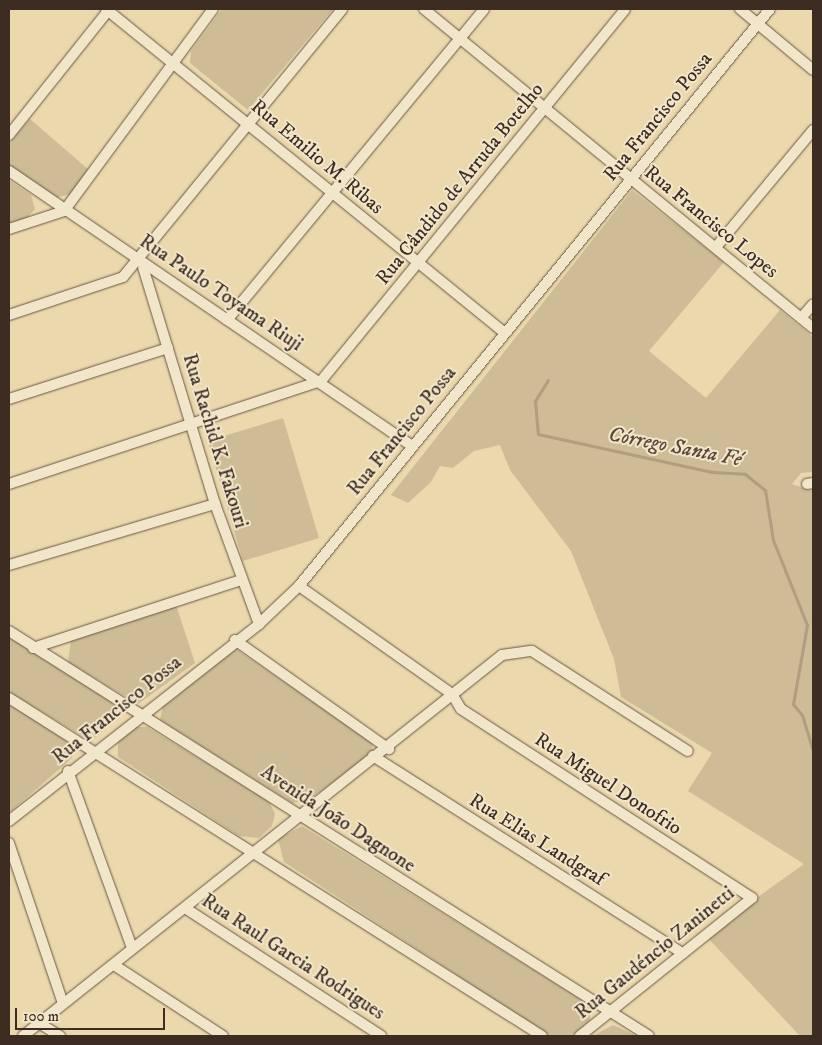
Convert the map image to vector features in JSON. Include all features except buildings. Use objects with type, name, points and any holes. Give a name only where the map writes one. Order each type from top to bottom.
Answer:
[{"type":"street","points":[[9,229],[64,211],[213,9]]},
{"type":"street","points":[[9,315],[124,277],[141,263],[145,246],[251,123],[342,9]]},
{"type":"street","name":"Rua Francisco Lopes","points":[[424,9],[461,37],[544,109],[716,247],[813,328]]},
{"type":"street","points":[[227,320],[333,195],[484,9]]},
{"type":"street","name":"Rua Cândido de Arruda Botelho","points":[[322,381],[625,9]]},
{"type":"street","points":[[740,9],[813,70]]},
{"type":"street","name":"Rua Francisco Possa","points":[[9,821],[68,771],[258,624],[298,586],[770,9]]},
{"type":"street","points":[[9,135],[107,10]]},
{"type":"street","name":"Rua Emilio M. Ribas","points":[[107,10],[173,64],[251,123],[333,195],[505,333]]},
{"type":"street","points":[[716,247],[813,130]]},
{"type":"street","name":"Rua Paulo Toyama Riuji","points":[[9,171],[141,263],[322,381],[412,446]]},
{"type":"street","name":"Rua Rachid K. Fakouri","points":[[141,263],[193,425],[215,504],[258,624]]},
{"type":"street","points":[[801,318],[813,304]]},
{"type":"street","points":[[9,399],[168,348]]},
{"type":"street","points":[[9,484],[322,381]]},
{"type":"street","points":[[9,565],[215,504]]},
{"type":"street","points":[[33,648],[241,580]]},
{"type":"street","name":"Rua Miguel Donofrio","points":[[298,586],[452,694],[461,709],[752,898]]},
{"type":"street","name":"Avenida João Dagnone","points":[[9,631],[33,648],[299,814],[609,1014],[649,1036]]},
{"type":"street","points":[[235,640],[388,749]]},
{"type":"street","points":[[23,1036],[185,908],[299,814],[373,756],[388,749],[470,677],[517,650],[532,651],[688,751]]},
{"type":"street","points":[[9,698],[254,851],[542,1036]]},
{"type":"street","name":"Rua Elias Landgraf","points":[[373,756],[682,953]]},
{"type":"street","points":[[68,771],[132,948]]},
{"type":"street","points":[[9,843],[64,1003]]},
{"type":"street","name":"Rua Gaudéncio Zaninetti","points":[[580,1036],[752,898]]},
{"type":"street","name":"Rua Raul Garcia Rodrigues","points":[[185,908],[381,1036]]},
{"type":"street","points":[[114,965],[223,1036]]},
{"type":"street","points":[[39,1023],[60,1036]]},
{"type":"shaded area","points":[[222,9],[333,9],[248,110],[190,63],[191,51]]},
{"type":"shaded area","points":[[30,119],[89,170],[71,194],[54,198],[9,166],[9,143]]},
{"type":"shaded area","points":[[9,180],[31,195],[35,209],[27,218],[9,224]]},
{"type":"shaded area","points":[[632,190],[724,262],[649,351],[706,398],[780,310],[813,337],[813,472],[801,473],[792,484],[813,491],[813,1036],[800,1036],[705,935],[804,864],[688,791],[712,753],[621,697],[614,659],[571,551],[510,470],[500,445],[474,451],[453,468],[440,466],[431,482],[408,503],[391,495]]},
{"type":"shaded area","points":[[283,418],[319,538],[243,561],[208,441]]},
{"type":"shaded area","points":[[176,605],[195,663],[138,704],[68,662],[71,640]]},
{"type":"shaded area","points":[[9,637],[114,703],[118,711],[112,723],[96,737],[84,737],[9,692]]},
{"type":"shaded area","points":[[236,649],[372,742],[373,754],[307,801],[292,803],[160,720],[163,705]]},
{"type":"shaded area","points":[[9,704],[71,742],[74,749],[72,758],[9,813]]},
{"type":"shaded area","points":[[135,727],[147,727],[269,801],[275,814],[272,826],[259,838],[239,836],[118,757],[118,741]]},
{"type":"shaded area","points":[[302,826],[590,1005],[590,1020],[572,1036],[550,1036],[284,862],[278,839]]},
{"type":"shaded area","points":[[613,1025],[637,1036],[593,1036]]},
{"type":"waterway","name":"Córrego Santa Fé","points":[[548,380],[535,401],[538,434],[712,472],[745,474],[765,490],[773,540],[807,625],[793,704],[802,715],[813,752]]}]
